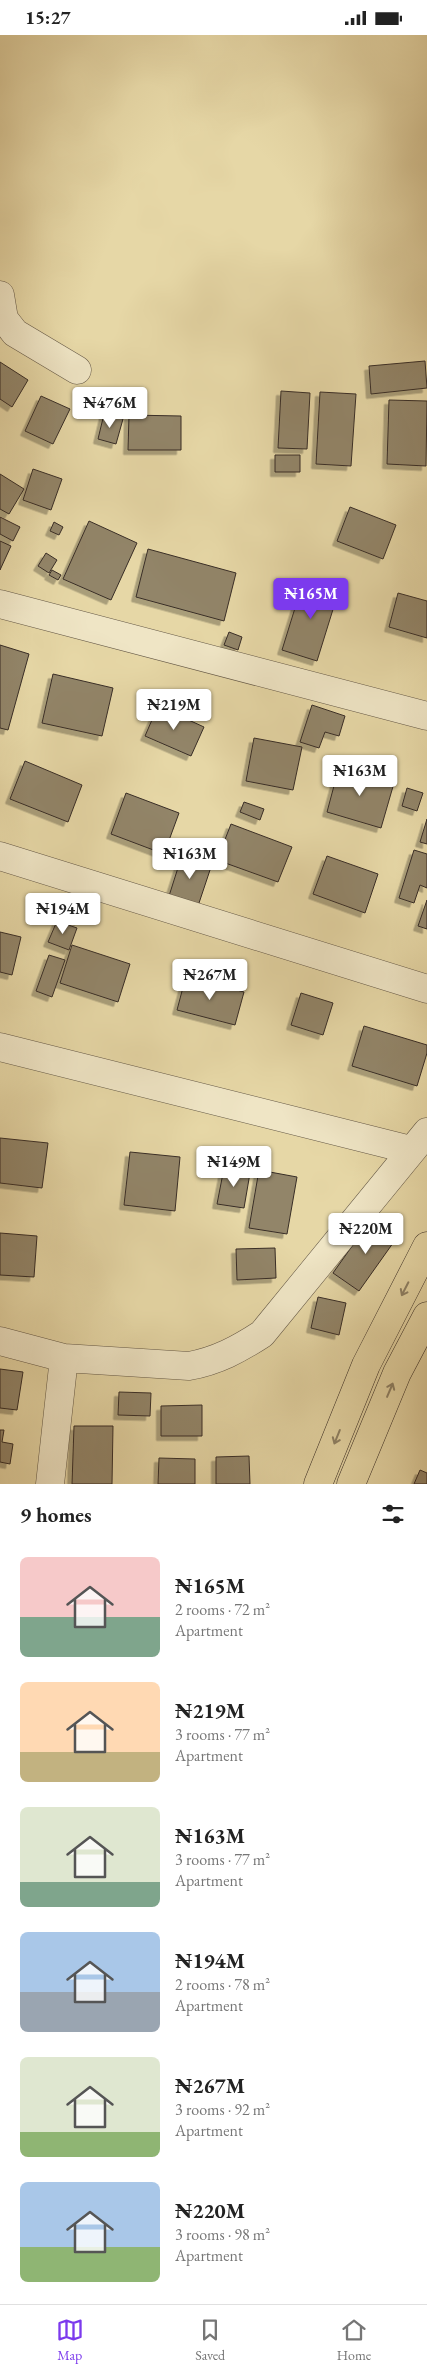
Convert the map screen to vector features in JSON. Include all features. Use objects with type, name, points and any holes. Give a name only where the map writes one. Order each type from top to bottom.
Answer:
[{"type":"highway","points":[[318,1484],[366,1365],[427,1246]]},
{"type":"highway","points":[[351,1484],[397,1373],[427,1316]]},
{"type":"street","points":[[0,295],[4,319],[15,333],[77,370]]},
{"type":"street","points":[[0,604],[427,716]]},
{"type":"street","points":[[0,856],[427,989]]},
{"type":"street","points":[[0,1047],[419,1141],[262,1334],[236,1351],[206,1363],[189,1366],[64,1358],[0,1341]]},
{"type":"street","points":[[50,1484],[64,1358]]},
{"type":"building","points":[[425,361],[427,388],[371,394],[369,366]]},
{"type":"building","points":[[0,362],[28,380],[12,407],[0,399]]},
{"type":"building","points":[[281,391],[310,393],[307,449],[278,448]]},
{"type":"building","points":[[320,392],[356,394],[351,466],[316,464]]},
{"type":"building","points":[[41,396],[70,409],[53,444],[25,431]]},
{"type":"building","points":[[389,400],[427,401],[426,466],[387,464]]},
{"type":"building","points":[[104,414],[123,419],[116,444],[98,439]]},
{"type":"building","points":[[129,415],[181,416],[181,450],[128,450]]},
{"type":"building","points":[[275,455],[300,455],[300,472],[275,472]]},
{"type":"building","points":[[33,469],[62,479],[51,510],[23,500]]},
{"type":"building","points":[[0,474],[24,489],[9,514],[0,509]]},
{"type":"building","points":[[350,507],[396,525],[383,559],[337,541]]},
{"type":"building","points":[[0,517],[20,527],[13,541],[0,534]]},
{"type":"building","points":[[89,521],[137,543],[111,600],[63,579]]},
{"type":"building","points":[[54,522],[63,527],[59,535],[50,531]]},
{"type":"building","points":[[0,541],[11,546],[0,570]]},
{"type":"building","points":[[148,549],[236,573],[224,621],[136,597]]},
{"type":"building","points":[[46,553],[57,560],[49,573],[38,566]]},
{"type":"building","points":[[52,570],[61,575],[58,580],[49,575]]},
{"type":"building","points":[[304,579],[339,590],[317,661],[282,650]]},
{"type":"building","points":[[398,593],[427,601],[427,638],[389,627]]},
{"type":"building","points":[[229,632],[242,637],[238,650],[224,645]]},
{"type":"building","points":[[0,645],[29,654],[8,730],[0,728]]},
{"type":"building","points":[[53,674],[113,688],[102,736],[42,723]]},
{"type":"building","points":[[312,705],[345,716],[339,736],[325,732],[319,748],[300,742]]},
{"type":"building","points":[[158,706],[204,727],[191,756],[145,736]]},
{"type":"building","points":[[254,738],[302,747],[293,790],[246,781]]},
{"type":"building","points":[[25,761],[82,785],[68,822],[10,799]]},
{"type":"building","points":[[339,767],[394,783],[381,828],[327,812]]},
{"type":"building","points":[[407,788],[423,793],[417,811],[402,806]]},
{"type":"building","points":[[126,793],[179,813],[164,854],[111,834]]},
{"type":"building","points":[[244,802],[264,809],[260,820],[240,812]]},
{"type":"building","points":[[427,819],[427,844],[420,842]]},
{"type":"building","points":[[231,824],[292,847],[278,882],[217,860]]},
{"type":"building","points":[[414,850],[427,854],[427,888],[420,885],[414,903],[399,898]]},
{"type":"building","points":[[182,855],[212,864],[198,906],[169,896]]},
{"type":"building","points":[[327,856],[378,874],[365,913],[313,894]]},
{"type":"building","points":[[62,895],[86,903],[79,921],[56,913]]},
{"type":"building","points":[[427,900],[427,929],[418,926]]},
{"type":"building","points":[[57,921],[77,928],[69,950],[48,942]]},
{"type":"building","points":[[0,932],[21,937],[12,975],[0,972]]},
{"type":"building","points":[[72,945],[130,964],[118,1002],[60,983]]},
{"type":"building","points":[[49,955],[65,960],[52,997],[36,991]]},
{"type":"building","points":[[186,976],[244,992],[235,1025],[177,1010]]},
{"type":"building","points":[[301,993],[333,1003],[323,1035],[291,1025]]},
{"type":"building","points":[[364,1026],[427,1045],[427,1053],[417,1086],[352,1066]]},
{"type":"building","points":[[0,1138],[48,1143],[42,1188],[0,1183]]},
{"type":"building","points":[[130,1152],[180,1157],[175,1211],[124,1205]]},
{"type":"building","points":[[224,1168],[250,1173],[244,1208],[217,1204]]},
{"type":"building","points":[[259,1170],[297,1177],[287,1234],[249,1228]]},
{"type":"building","points":[[372,1218],[398,1236],[359,1291],[333,1273]]},
{"type":"building","points":[[0,1233],[37,1236],[34,1277],[0,1275]]},
{"type":"building","points":[[275,1248],[276,1278],[237,1280],[236,1249]]},
{"type":"building","points":[[318,1297],[346,1303],[339,1335],[311,1328]]},
{"type":"building","points":[[0,1369],[23,1372],[17,1410],[0,1408]]},
{"type":"building","points":[[119,1392],[151,1393],[150,1416],[118,1415]]},
{"type":"building","points":[[202,1405],[202,1436],[161,1436],[161,1406]]},
{"type":"building","points":[[74,1426],[113,1426],[112,1484],[72,1484]]},
{"type":"building","points":[[0,1430],[4,1430],[2,1442],[13,1444],[10,1464],[0,1462]]},
{"type":"building","points":[[249,1456],[250,1484],[216,1484],[216,1457]]},
{"type":"building","points":[[159,1458],[195,1459],[195,1484],[158,1484]]},
{"type":"building","points":[[420,1470],[427,1473],[427,1484],[414,1484]]}]
